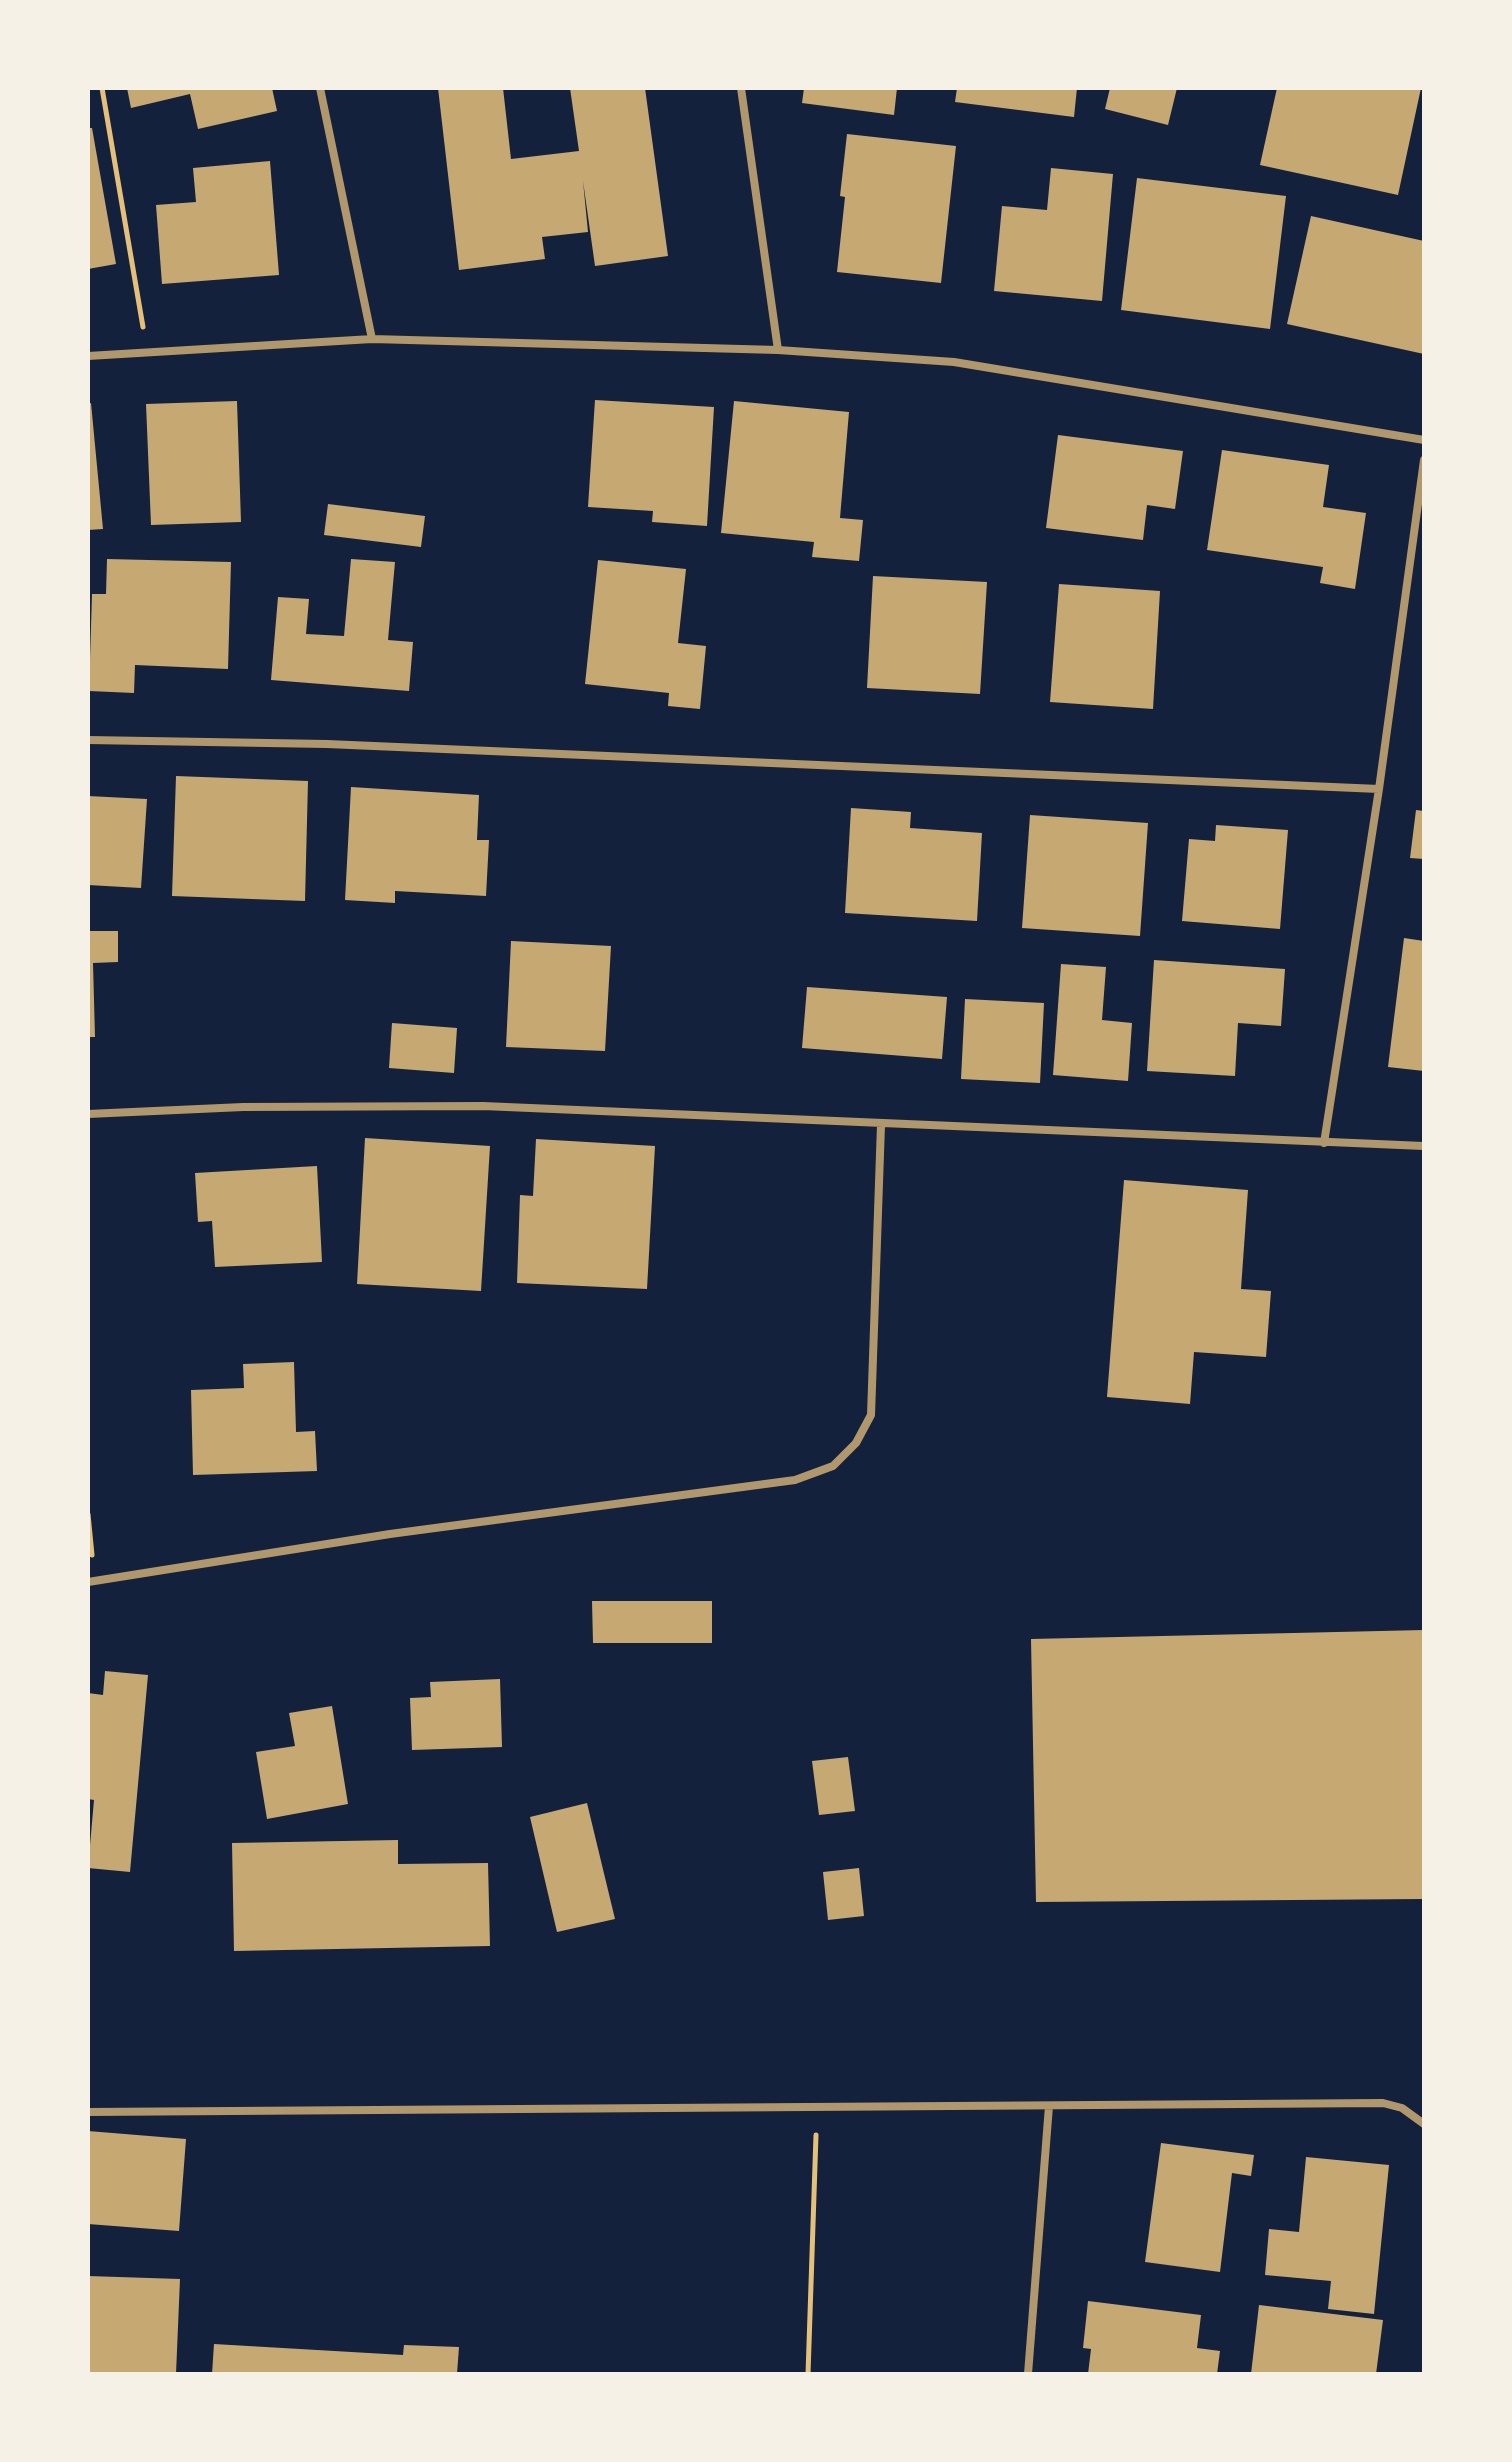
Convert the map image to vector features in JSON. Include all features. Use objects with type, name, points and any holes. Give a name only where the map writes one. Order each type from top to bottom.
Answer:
[{"type":"street","points":[[320,88],[372,339]]},
{"type":"street","points":[[741,88],[778,350]]},
{"type":"street","points":[[88,356],[372,339],[778,350],[954,362],[1424,440]]},
{"type":"street","points":[[1324,1143],[1379,789],[1424,460]]},
{"type":"street","points":[[88,740],[327,744],[1379,789]]},
{"type":"street","points":[[88,1114],[243,1107],[483,1106],[1424,1146]]},
{"type":"street","points":[[91,1581],[390,1534],[795,1480],[833,1466],[856,1443],[871,1415],[881,1125]]},
{"type":"street","points":[[88,2112],[1383,2103],[1402,2108],[1424,2124]]},
{"type":"street","points":[[1028,2374],[1049,2106]]},
{"type":"path","points":[[102,88],[148,352]]},
{"type":"path","points":[[88,1514],[91,1581]]},
{"type":"path","points":[[808,2374],[817,2107]]},
{"type":"building","points":[[127,88],[272,88],[277,111],[198,129],[190,94],[131,108]]},
{"type":"building","points":[[438,88],[503,88],[511,159],[579,151],[570,88],[645,88],[668,256],[595,266],[583,181],[588,232],[542,237],[545,259],[459,270]]},
{"type":"building","points":[[804,88],[897,88],[894,115],[802,103]]},
{"type":"building","points":[[957,88],[1077,88],[1074,117],[955,102]]},
{"type":"building","points":[[1110,88],[1177,88],[1168,125],[1105,109]]},
{"type":"building","points":[[1277,88],[1421,88],[1398,195],[1260,165]]},
{"type":"building","points":[[88,128],[92,128],[116,264],[88,269]]},
{"type":"building","points":[[847,134],[956,146],[941,283],[837,272],[845,197],[840,196]]},
{"type":"building","points":[[270,161],[279,275],[162,284],[156,205],[196,202],[193,168]]},
{"type":"building","points":[[1051,168],[1113,174],[1102,301],[994,291],[1002,206],[1047,210]]},
{"type":"building","points":[[1137,178],[1286,196],[1270,329],[1121,310]]},
{"type":"building","points":[[1311,216],[1424,241],[1424,354],[1287,324]]},
{"type":"building","points":[[595,400],[714,407],[707,526],[652,522],[653,511],[588,507]]},
{"type":"building","points":[[237,401],[241,522],[151,525],[146,404]]},
{"type":"building","points":[[734,401],[849,412],[840,518],[863,520],[859,561],[812,557],[814,542],[721,533]]},
{"type":"building","points":[[91,403],[103,529],[88,530],[88,404]]},
{"type":"building","points":[[1058,435],[1183,451],[1175,509],[1147,505],[1143,540],[1046,528]]},
{"type":"building","points":[[1222,450],[1329,465],[1323,507],[1366,513],[1355,589],[1320,583],[1323,567],[1207,550]]},
{"type":"building","points":[[328,504],[425,516],[421,547],[324,535]]},
{"type":"building","points":[[107,559],[231,562],[228,669],[135,665],[134,693],[89,691],[92,594],[106,594]]},
{"type":"building","points":[[351,559],[395,562],[388,640],[413,642],[409,691],[271,680],[278,597],[309,599],[306,634],[344,636]]},
{"type":"building","points":[[598,560],[686,569],[678,643],[706,646],[700,709],[668,706],[669,693],[585,684]]},
{"type":"building","points":[[873,576],[987,582],[980,694],[867,688]]},
{"type":"building","points":[[1059,584],[1160,591],[1153,709],[1050,702]]},
{"type":"building","points":[[176,776],[308,781],[305,901],[172,896]]},
{"type":"building","points":[[351,787],[479,795],[477,840],[489,840],[486,896],[395,891],[395,903],[345,900]]},
{"type":"building","points":[[88,796],[147,799],[141,888],[88,885]]},
{"type":"building","points":[[851,808],[911,812],[910,828],[982,833],[977,921],[845,913]]},
{"type":"building","points":[[1416,810],[1424,811],[1424,859],[1410,858]]},
{"type":"building","points":[[1030,815],[1148,823],[1140,936],[1022,928]]},
{"type":"building","points":[[1216,825],[1288,830],[1280,929],[1182,921],[1189,839],[1215,841]]},
{"type":"building","points":[[88,931],[118,931],[118,962],[93,963],[95,1037],[88,1037]]},
{"type":"building","points":[[1404,938],[1424,941],[1424,1071],[1388,1067]]},
{"type":"building","points":[[511,941],[611,946],[605,1051],[506,1047]]},
{"type":"building","points":[[1154,960],[1285,969],[1281,1026],[1238,1023],[1235,1076],[1147,1071]]},
{"type":"building","points":[[1061,964],[1106,967],[1102,1020],[1132,1023],[1128,1081],[1053,1075]]},
{"type":"building","points":[[807,987],[947,997],[942,1059],[802,1048]]},
{"type":"building","points":[[965,999],[1044,1003],[1040,1083],[961,1079]]},
{"type":"building","points":[[392,1023],[457,1028],[454,1073],[389,1068]]},
{"type":"building","points":[[365,1138],[490,1146],[481,1291],[357,1284]]},
{"type":"building","points":[[536,1139],[655,1146],[647,1289],[517,1283],[520,1195],[533,1196]]},
{"type":"building","points":[[317,1166],[322,1262],[215,1267],[212,1221],[198,1222],[195,1173]]},
{"type":"building","points":[[1124,1180],[1248,1190],[1241,1289],[1271,1291],[1266,1357],[1194,1352],[1190,1404],[1107,1397]]},
{"type":"building","points":[[294,1362],[296,1432],[315,1431],[317,1471],[193,1475],[191,1390],[244,1388],[243,1364]]},
{"type":"building","points":[[592,1601],[712,1601],[712,1643],[593,1643]]},
{"type":"building","points":[[1424,1630],[1424,1899],[1036,1902],[1031,1639]]},
{"type":"building","points":[[105,1671],[148,1675],[130,1872],[88,1868],[94,1800],[88,1799],[88,1693],[103,1695]]},
{"type":"building","points":[[500,1679],[502,1747],[412,1750],[410,1698],[431,1697],[430,1682]]},
{"type":"building","points":[[332,1706],[348,1804],[267,1819],[256,1752],[295,1746],[289,1713]]},
{"type":"building","points":[[848,1757],[855,1811],[819,1815],[812,1761]]},
{"type":"building","points":[[587,1803],[615,1919],[557,1932],[530,1817]]},
{"type":"building","points":[[398,1840],[398,1864],[488,1863],[490,1946],[234,1951],[232,1843]]},
{"type":"building","points":[[859,1868],[864,1916],[828,1920],[823,1872]]},
{"type":"building","points":[[88,2131],[186,2139],[179,2231],[88,2224]]},
{"type":"building","points":[[1161,2143],[1254,2155],[1251,2176],[1232,2173],[1220,2272],[1145,2262]]},
{"type":"building","points":[[1306,2157],[1389,2165],[1374,2314],[1328,2309],[1331,2281],[1265,2275],[1269,2229],[1299,2232]]},
{"type":"building","points":[[88,2276],[180,2279],[176,2374],[88,2374]]},
{"type":"building","points":[[1088,2301],[1201,2315],[1197,2348],[1220,2351],[1217,2374],[1088,2374],[1091,2349],[1083,2348]]},
{"type":"building","points":[[1259,2305],[1383,2320],[1376,2374],[1251,2374]]},
{"type":"building","points":[[214,2344],[403,2355],[404,2345],[459,2347],[457,2374],[212,2374]]}]
